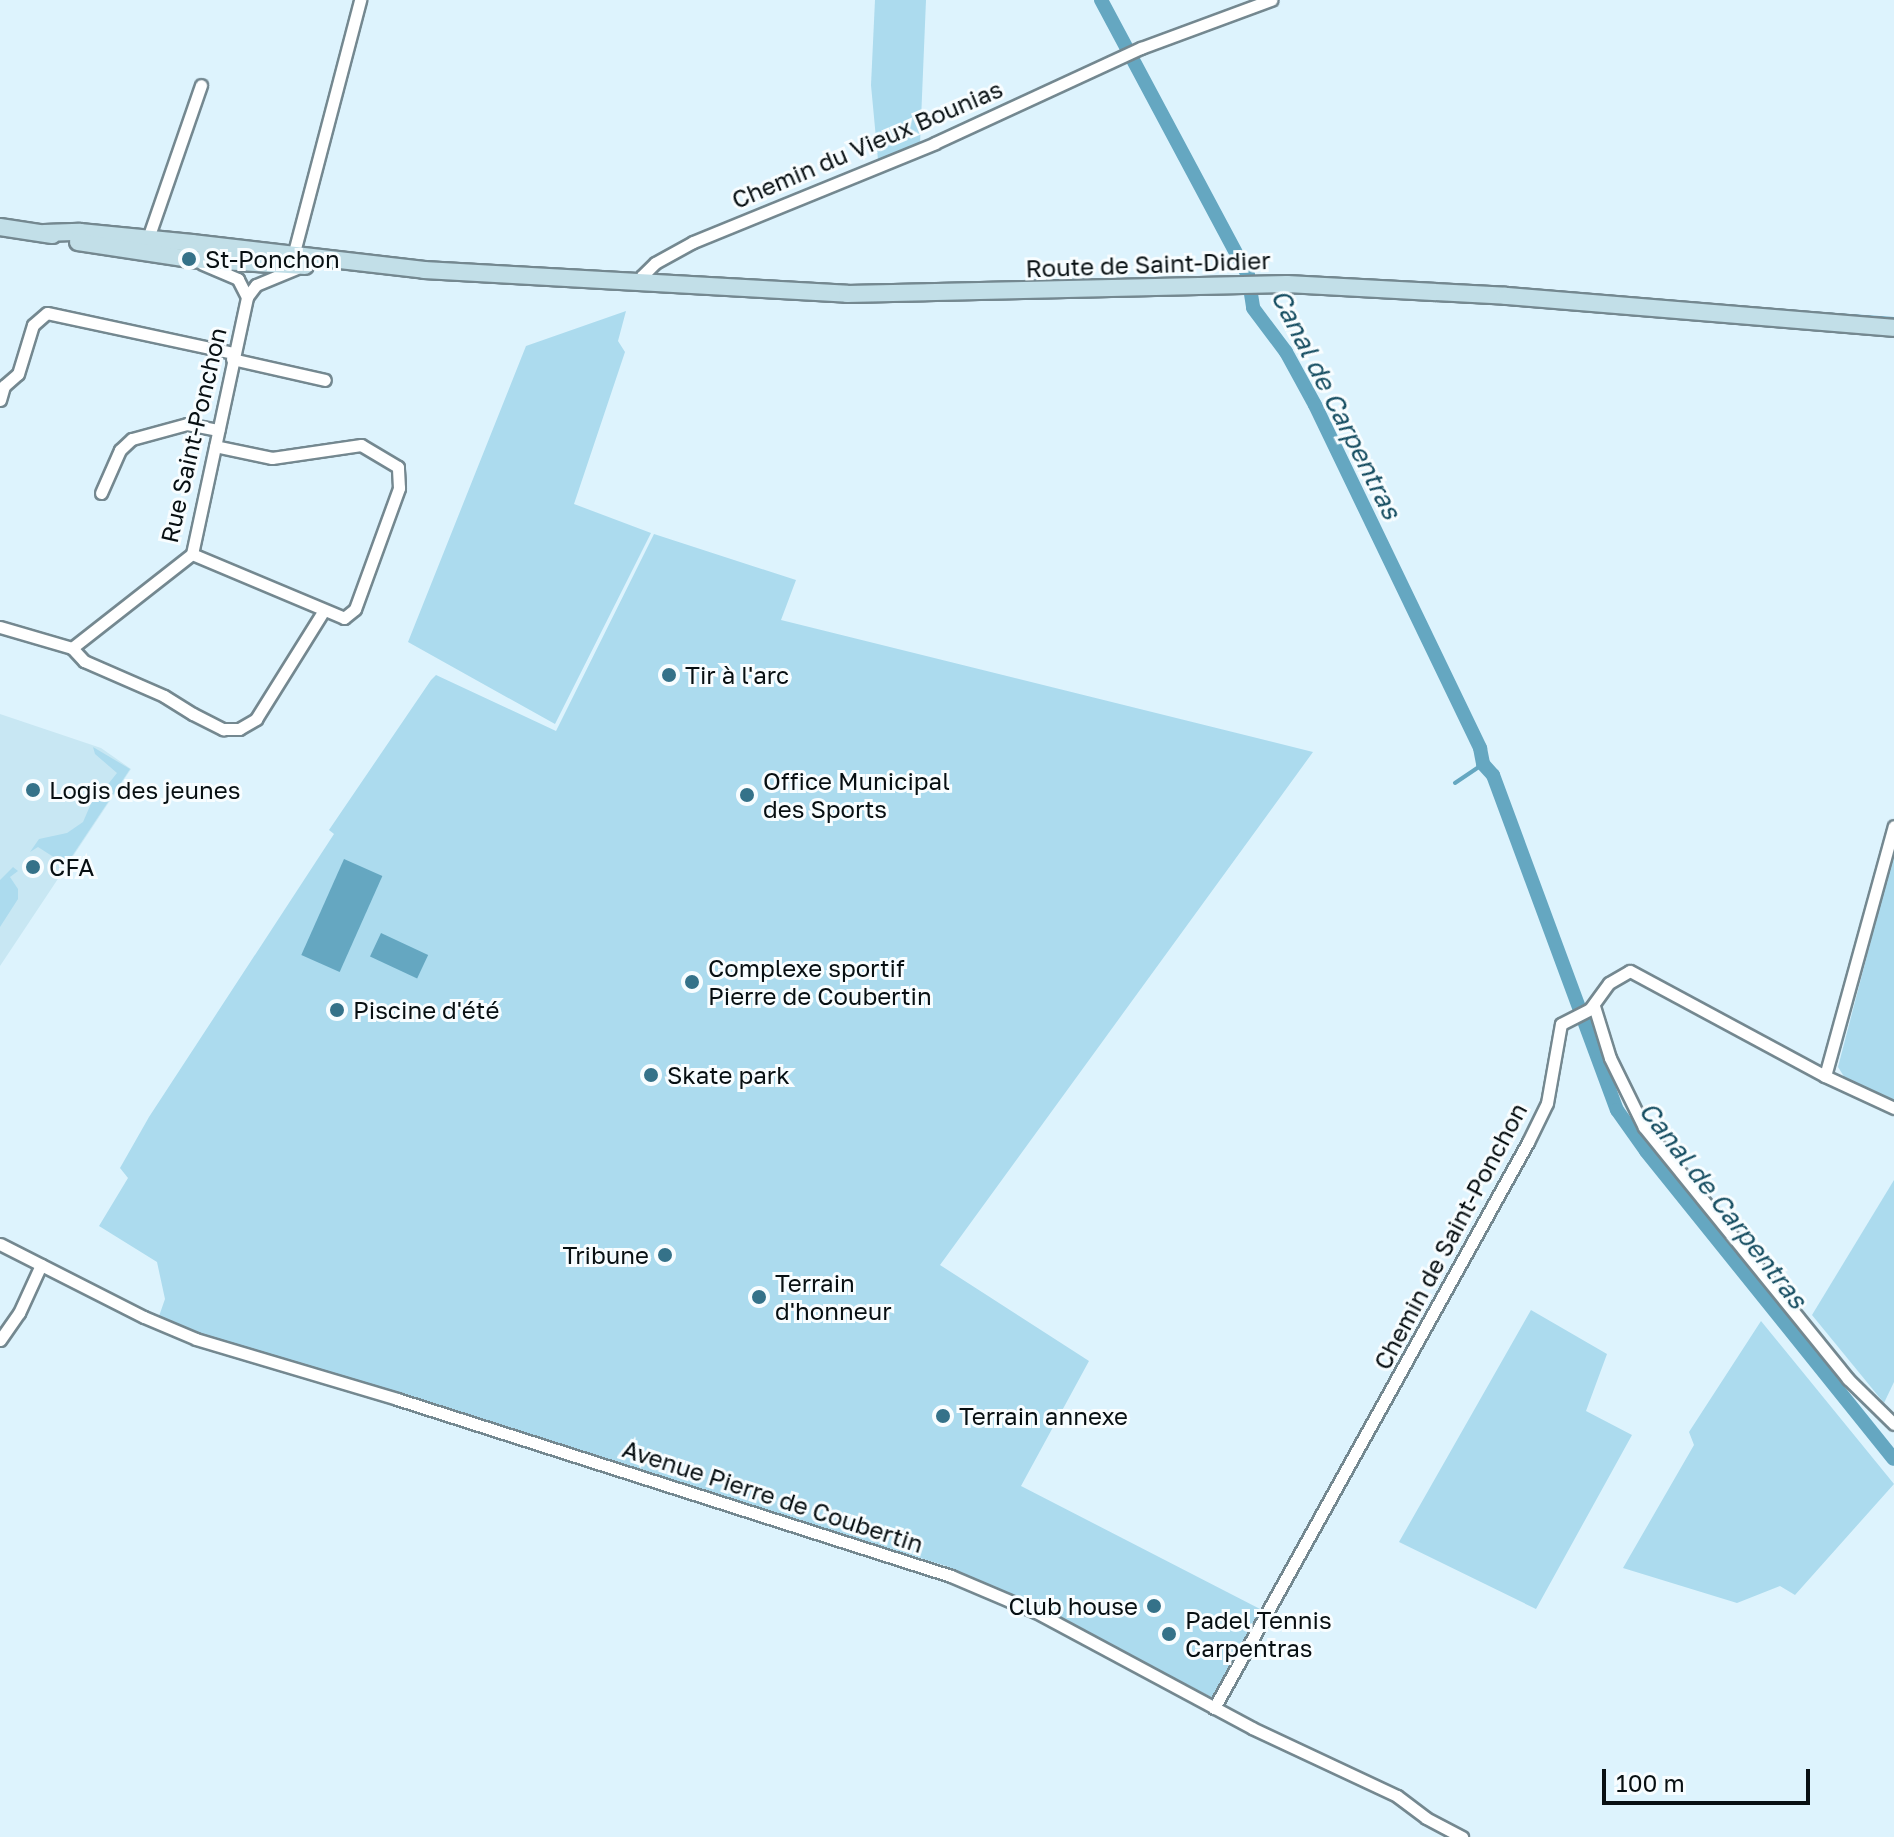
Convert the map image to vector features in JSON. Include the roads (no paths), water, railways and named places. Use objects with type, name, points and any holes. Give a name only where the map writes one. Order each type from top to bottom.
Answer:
[{"type":"main road","points":[[0,227],[44,233],[80,232],[189,259],[253,265],[291,259]]},
{"type":"main road","points":[[145,246],[220,246],[291,259]]},
{"type":"main road","name":"Route de Saint-Didier","points":[[291,259],[642,283],[906,295],[1258,283],[1506,296],[1894,328]]},
{"type":"street","points":[[249,290],[291,259],[360,0]]},
{"type":"street","name":"Chemin du Vieux Bounias","points":[[642,283],[642,276],[655,263],[693,242],[935,143],[1141,48],[1271,0]]},
{"type":"street","points":[[145,246],[201,85]]},
{"type":"street","points":[[220,246],[253,265],[291,259]]},
{"type":"street","points":[[189,259],[233,276],[249,290]]},
{"type":"street","points":[[249,290],[253,265]]},
{"type":"street","name":"Rue Saint-Ponchon","points":[[72,648],[192,554],[249,290]]},
{"type":"street","points":[[0,400],[2,386],[18,374],[33,325],[52,312],[325,380]]},
{"type":"street","points":[[101,493],[120,450],[132,439],[187,424],[218,430]]},
{"type":"street","points":[[192,554],[344,618],[355,609],[399,488],[398,467],[361,445],[272,458],[215,446]]},
{"type":"street","points":[[0,627],[72,648],[84,661],[164,696],[223,729],[239,729],[256,719],[324,610]]},
{"type":"street","points":[[1894,826],[1825,1076],[1894,1108]]},
{"type":"street","name":"Chemin de Saint-Ponchon","points":[[1214,1708],[1528,1142],[1547,1103],[1561,1024],[1592,1008],[1609,983],[1630,971],[1825,1076]]},
{"type":"street","points":[[1592,1008],[1610,1058],[1644,1127],[1848,1379],[1894,1424]]},
{"type":"street","name":"Avenue Pierre de Coubertin","points":[[0,1244],[196,1339],[397,1399],[951,1576],[1036,1612],[1214,1708],[1397,1796],[1426,1818],[1462,1837]]},
{"type":"street","points":[[0,1340],[19,1313],[41,1265]]},
{"type":"waterway","name":"Canal de Carpentras","points":[[1101,0],[1248,275],[1253,308],[1286,352],[1315,405],[1480,748],[1483,764],[1493,775],[1617,1110],[1646,1151],[1894,1459]]},
{"type":"waterway","points":[[1821,314],[1894,319]]},
{"type":"waterway","points":[[1455,783],[1483,764]]},
{"type":"place","name":"St-Ponchon","points":[[189,259]]},
{"type":"place","name":"Tir à l'arc","points":[[669,675]]},
{"type":"place","name":"Logis des jeunes","points":[[33,790]]},
{"type":"place","name":"Office Municipal des Sports","points":[[747,795]]},
{"type":"place","name":"CFA","points":[[33,867]]},
{"type":"place","name":"Complexe sportif Pierre de Coubertin","points":[[692,982]]},
{"type":"place","name":"Piscine d'été","points":[[337,1010]]},
{"type":"place","name":"Skate park","points":[[651,1075]]},
{"type":"place","name":"Tribune","points":[[665,1255]]},
{"type":"place","name":"Terrain d'honneur","points":[[759,1297]]},
{"type":"place","name":"Terrain annexe","points":[[943,1416]]},
{"type":"place","name":"Club house","points":[[1154,1606]]},
{"type":"place","name":"Padel Tennis Carpentras","points":[[1169,1634]]}]
